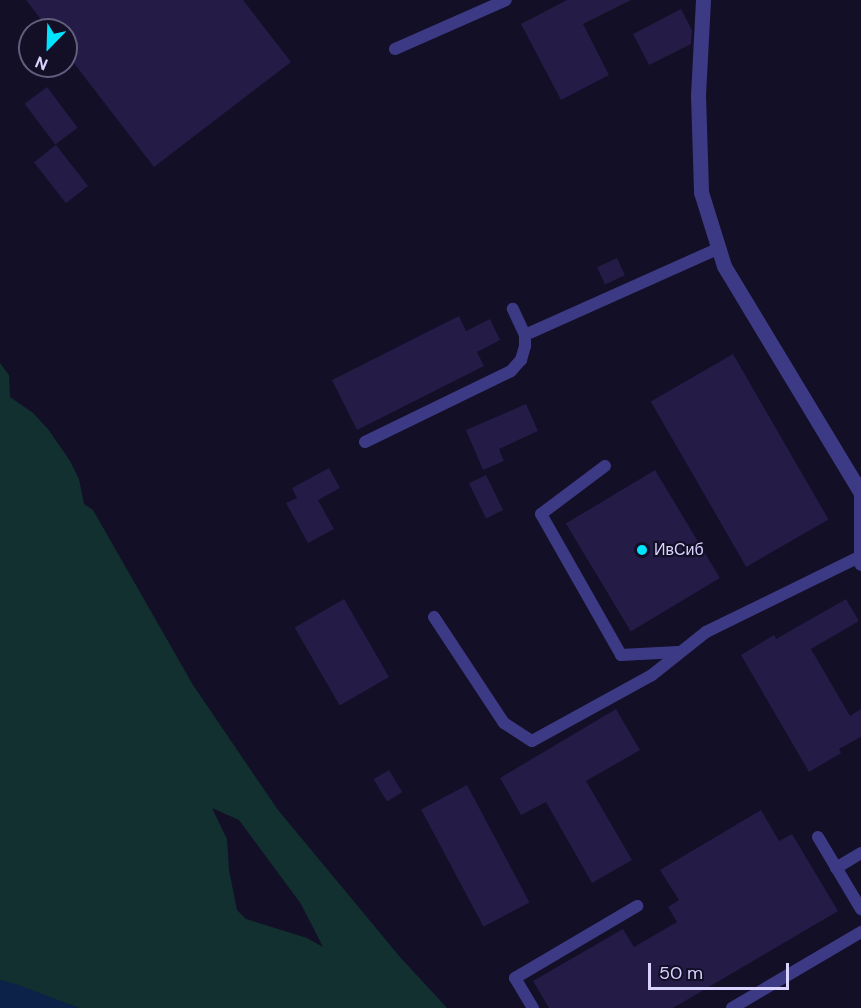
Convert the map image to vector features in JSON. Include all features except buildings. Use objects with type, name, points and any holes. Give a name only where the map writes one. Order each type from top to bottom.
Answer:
[{"type":"street","points":[[703,0],[698,95],[701,192],[717,249],[741,297],[861,493],[861,563]]},
{"type":"lane","points":[[395,49],[506,0]]},
{"type":"lane","points":[[525,335],[717,249]]},
{"type":"lane","points":[[365,442],[511,371],[521,360],[525,346],[525,335],[513,309]]},
{"type":"lane","points":[[605,466],[541,514],[621,655],[678,652]]},
{"type":"lane","points":[[434,617],[504,723],[532,741],[652,675],[706,632],[861,556]]},
{"type":"lane","points":[[818,837],[861,909]]},
{"type":"lane","points":[[836,868],[861,853]]},
{"type":"lane","points":[[533,1008],[515,978],[637,906]]},
{"type":"lane","points":[[732,1008],[861,932]]},
{"type":"green space","points":[[0,363],[9,375],[10,397],[33,413],[48,429],[70,461],[79,479],[84,504],[93,510],[193,685],[278,810],[400,957],[447,1008],[79,1008],[0,980]],"holes":[[[212,808],[239,820],[301,904],[323,947],[307,938],[246,919],[237,910],[229,870],[227,839]]]},
{"type":"water","points":[[0,980],[16,984],[79,1008],[0,1008]]},
{"type":"place","name":"ИвСиб","points":[[642,550]]}]
